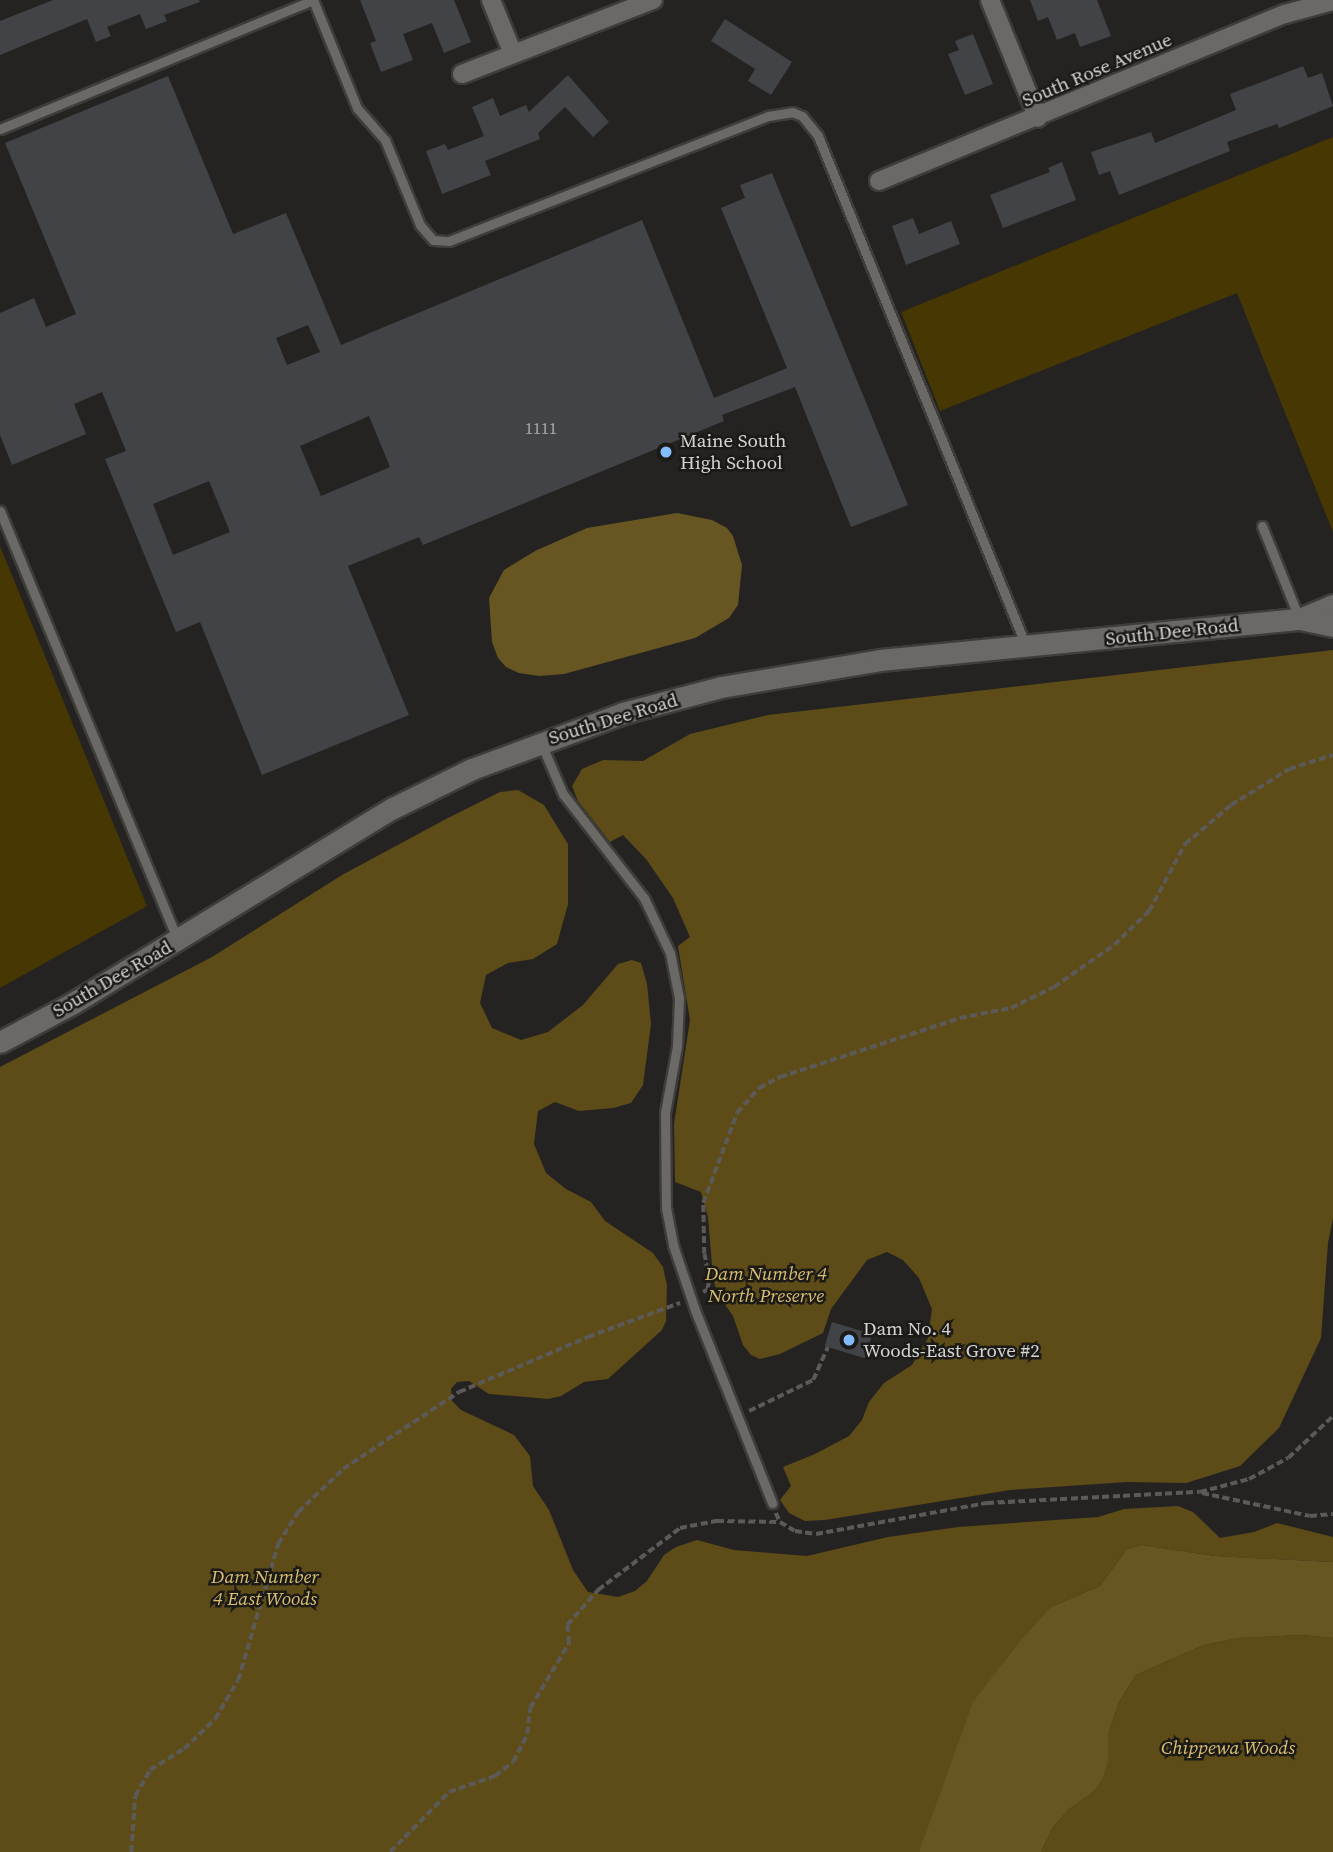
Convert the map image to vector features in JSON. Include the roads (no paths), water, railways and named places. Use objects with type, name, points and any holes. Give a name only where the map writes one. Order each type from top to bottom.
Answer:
[{"type":"main road","name":"South Dee Road","points":[[1300,620],[1333,604]]},
{"type":"main road","name":"South Dee Road","points":[[0,1042],[73,1003],[393,808],[472,769],[540,741],[623,713],[721,687],[880,660],[1300,620],[1333,626]]},
{"type":"street","points":[[491,0],[513,54]]},
{"type":"street","points":[[462,74],[653,0]]},
{"type":"street","points":[[990,0],[1038,118]]},
{"type":"street","name":"South Rose Avenue","points":[[879,181],[1038,118],[1285,14],[1333,1]]},
{"type":"lane","points":[[0,129],[313,0],[357,108],[385,140],[420,225],[433,240],[449,241],[768,116],[782,112],[802,116],[818,136],[1027,646]]},
{"type":"lane","points":[[0,511],[178,940]]},
{"type":"lane","points":[[1262,526],[1300,620]]},
{"type":"lane","points":[[540,741],[563,794],[644,898],[670,953],[679,998],[677,1046],[665,1113],[666,1208],[673,1245],[695,1310],[772,1503]]},
{"type":"place","name":"Maine South High School","points":[[666,452]]},
{"type":"place","name":"Dam No. 4 Woods-East Grove #2","points":[[849,1340]]},
{"type":"park label","name":"Dam Number 4 North Preserve","points":[[766,1285]]},
{"type":"park label","name":"Dam Number 4 East Woods","points":[[265,1588]]},
{"type":"park label","name":"Chippewa Woods","points":[[1228,1748]]}]
